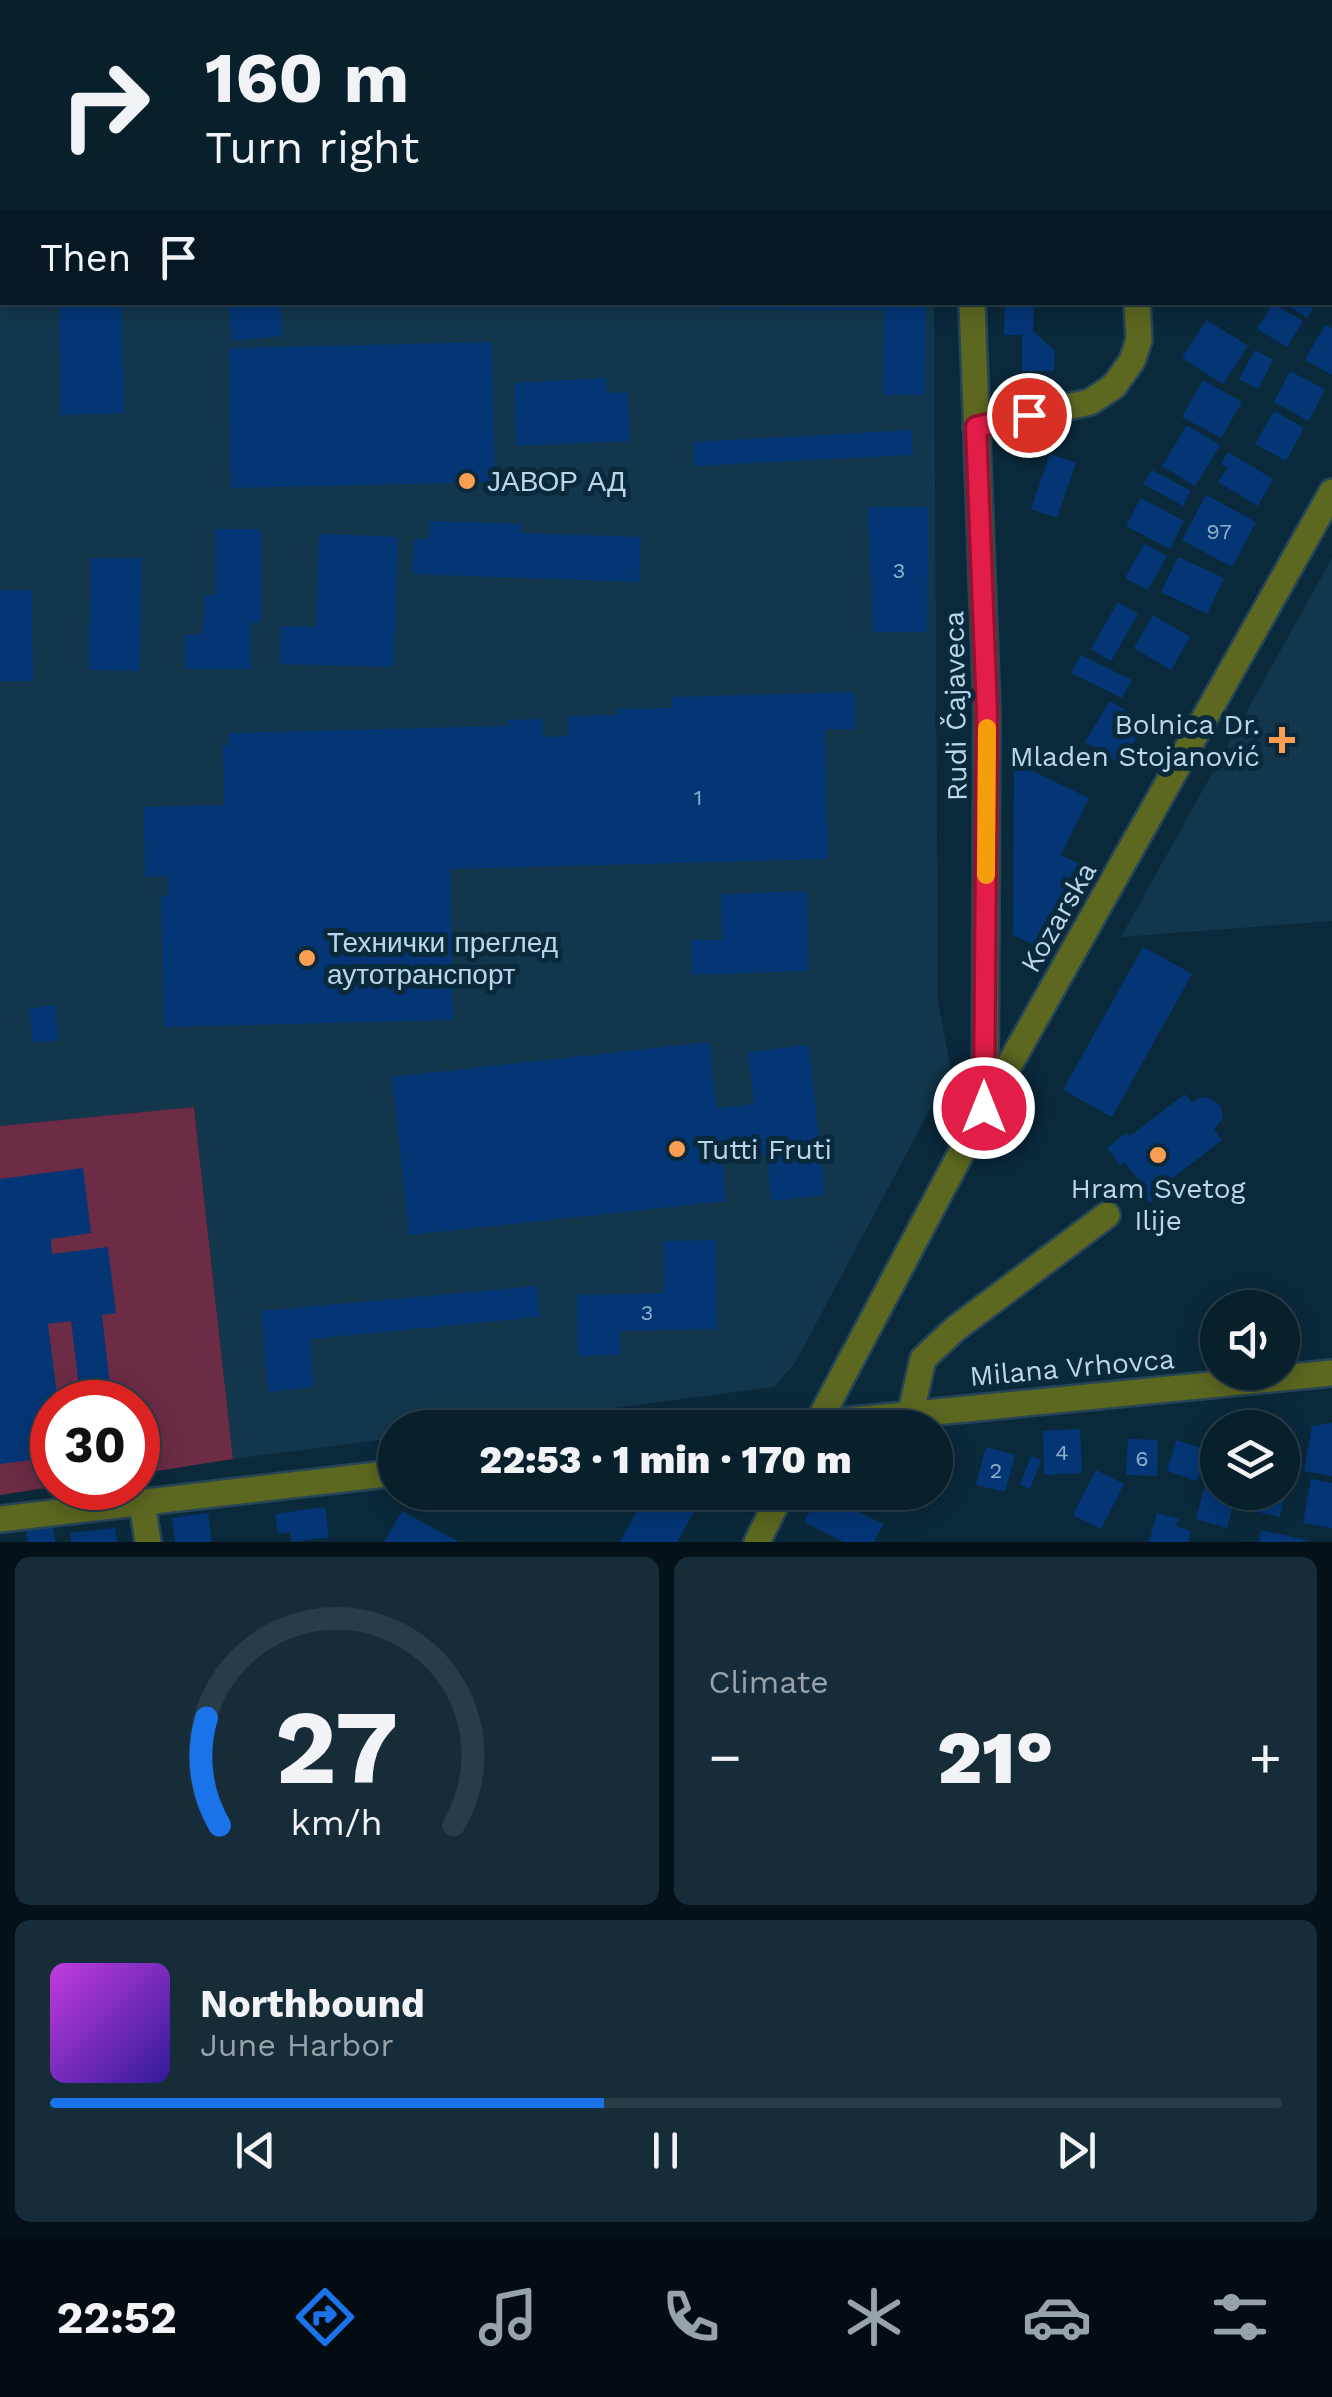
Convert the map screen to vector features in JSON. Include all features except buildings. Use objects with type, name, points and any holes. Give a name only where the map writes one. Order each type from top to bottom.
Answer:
[{"type":"street","name":"Rudi Čajaveca","points":[[972,305],[987,712],[984,1108]]},
{"type":"street","points":[[976,427],[1090,402],[1114,386],[1132,361],[1139,340],[1137,305]]},
{"type":"street","name":"Kozarska","points":[[824,1410],[984,1108],[1332,492]]},
{"type":"street","points":[[911,1410],[924,1359],[955,1329],[1106,1214]]},
{"type":"street","name":"Milana Vrhovca","points":[[932,1410],[1332,1373]]},
{"type":"street","points":[[160,1500],[378,1475]]},
{"type":"street","points":[[0,1518],[71,1510]]},
{"type":"street","points":[[143,1510],[148,1542]]},
{"type":"street","points":[[756,1542],[773,1510]]},
{"type":"shaded area","points":[[0,305],[934,305],[938,1002],[951,1070],[795,1363],[774,1387],[599,1410],[378,1410],[378,1440],[233,1459],[194,1107],[0,1126]]},
{"type":"shaded area","name":"Bolnica Dr. Mladen Stojanović","points":[[1332,558],[1332,921],[1121,937]]},
{"type":"shaded area","points":[[194,1107],[233,1459],[160,1471],[160,1380],[30,1380],[30,1490],[0,1495],[0,1126]]},
{"type":"slow traffic","points":[[986,875],[987,728]]},
{"type":"place","name":"ЈАВОР АД","points":[[467,481]]},
{"type":"place","name":"Bolnica Dr. Mladen Stojanović","points":[[1282,740]]},
{"type":"place","name":"Технички преглед аутотранспорт","points":[[307,958]]},
{"type":"place","name":"Tutti Fruti","points":[[677,1149]]},
{"type":"place","name":"Hram Svetog Ilije","points":[[1158,1155]]},
{"type":"route","points":[[984,1108],[987,712],[976,427],[1029,415]]}]
